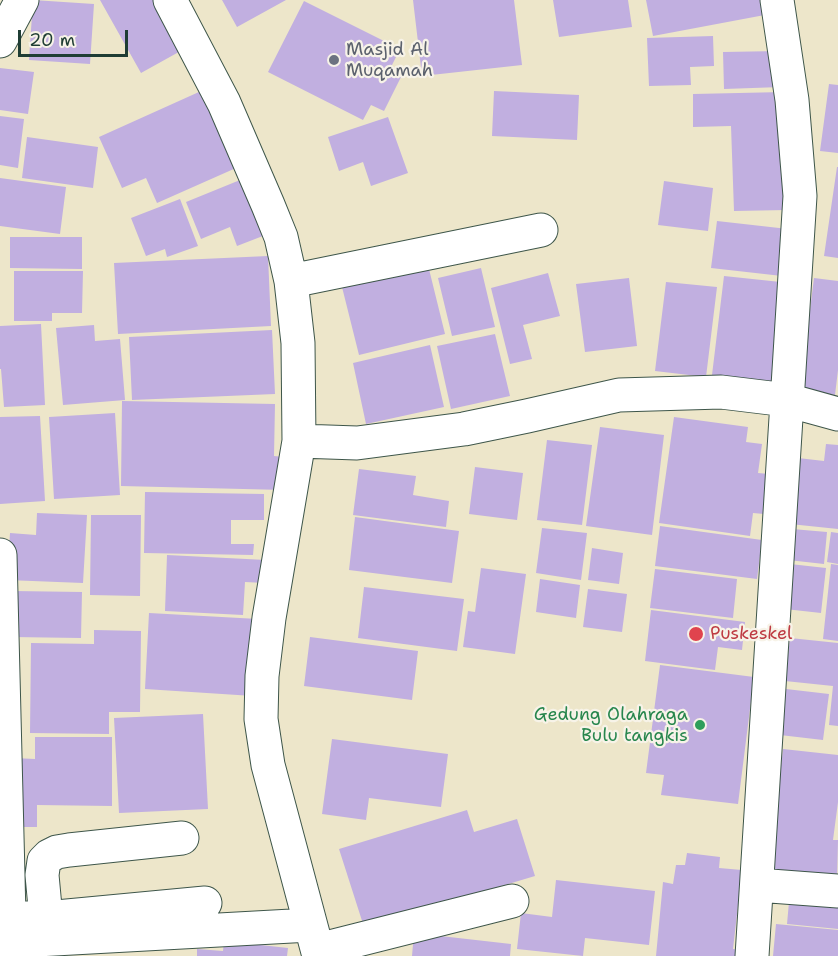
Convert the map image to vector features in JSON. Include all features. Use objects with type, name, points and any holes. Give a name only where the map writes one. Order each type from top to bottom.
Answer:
[{"type":"street","points":[[0,41],[22,0]]},
{"type":"street","points":[[170,0],[224,103],[281,237],[291,281],[298,343],[299,441],[269,618],[262,676],[261,719],[268,765],[316,944]]},
{"type":"street","points":[[752,956],[800,196],[792,100],[777,0]]},
{"type":"street","points":[[291,281],[541,230]]},
{"type":"street","points":[[299,441],[357,443],[464,429],[527,417],[620,394],[721,392],[787,400],[838,414]]},
{"type":"street","points":[[0,555],[8,940]]},
{"type":"street","points":[[46,918],[42,875],[44,861],[49,856],[69,850],[182,838]]},
{"type":"street","points":[[757,885],[838,891]]},
{"type":"street","points":[[8,940],[316,944],[512,901]]},
{"type":"street","points":[[8,940],[46,918],[205,903]]},
{"type":"building","points":[[33,0],[94,4],[90,64],[29,60]]},
{"type":"building","points":[[100,0],[159,0],[186,48],[141,73]]},
{"type":"building","points":[[222,0],[286,0],[237,27]]},
{"type":"building","points":[[413,0],[514,0],[522,65],[422,76]]},
{"type":"building","points":[[553,0],[628,0],[632,27],[559,37]]},
{"type":"building","points":[[646,0],[767,0],[770,14],[653,36]]},
{"type":"building","name":"Masjid Al Muqamah","points":[[304,1],[400,49],[389,71],[401,77],[384,111],[371,105],[363,120],[268,72]]},
{"type":"building","points":[[713,36],[714,66],[690,67],[691,85],[649,86],[647,38]]},
{"type":"building","points":[[780,51],[781,87],[724,89],[723,52]]},
{"type":"building","points":[[0,68],[34,72],[28,114],[0,110]]},
{"type":"building","points":[[829,84],[838,85],[838,153],[820,151]]},
{"type":"building","points":[[210,87],[245,164],[157,203],[146,178],[122,188],[99,137]]},
{"type":"building","points":[[494,91],[579,95],[577,140],[492,136]]},
{"type":"building","points":[[784,92],[787,210],[734,211],[731,126],[693,127],[693,94]]},
{"type":"building","points":[[0,116],[24,119],[18,168],[0,165]]},
{"type":"building","points":[[388,117],[408,173],[371,186],[363,162],[339,171],[328,137]]},
{"type":"building","points":[[27,137],[98,147],[93,188],[22,178]]},
{"type":"building","points":[[838,167],[838,258],[824,256]]},
{"type":"building","points":[[0,178],[66,187],[60,234],[0,226]]},
{"type":"building","points":[[245,178],[268,234],[237,246],[230,227],[201,239],[186,202]]},
{"type":"building","points":[[664,181],[713,188],[708,231],[658,225]]},
{"type":"building","points":[[180,199],[198,246],[167,257],[165,249],[146,256],[131,218]]},
{"type":"building","points":[[717,221],[788,229],[782,276],[711,268]]},
{"type":"building","points":[[10,237],[82,237],[82,269],[10,268]]},
{"type":"building","points":[[268,256],[271,326],[118,334],[114,263]]},
{"type":"building","points":[[428,265],[445,334],[359,355],[342,287]]},
{"type":"building","points":[[481,268],[495,327],[452,336],[438,278]]},
{"type":"building","points":[[14,271],[83,271],[82,313],[52,313],[52,321],[14,321]]},
{"type":"building","points":[[548,273],[560,316],[523,325],[532,359],[510,364],[491,288]]},
{"type":"building","points":[[724,276],[790,283],[779,382],[712,375]]},
{"type":"building","points":[[629,278],[637,346],[585,352],[576,284]]},
{"type":"building","points":[[814,278],[838,281],[838,370],[835,395],[800,390]]},
{"type":"building","points":[[666,282],[717,287],[706,377],[655,371]]},
{"type":"building","points":[[41,324],[45,405],[4,407],[0,369],[0,326]]},
{"type":"building","points":[[94,325],[95,341],[120,339],[125,400],[63,405],[56,328]]},
{"type":"building","points":[[272,330],[275,394],[132,400],[129,337]]},
{"type":"building","points":[[495,334],[510,396],[451,409],[437,346]]},
{"type":"building","points":[[430,345],[444,407],[366,424],[353,363]]},
{"type":"building","points":[[122,401],[275,404],[274,456],[284,457],[284,490],[121,486]]},
{"type":"building","points":[[115,413],[120,495],[54,499],[49,417]]},
{"type":"building","points":[[40,416],[45,501],[0,504],[0,417]]},
{"type":"building","points":[[674,417],[748,427],[746,442],[762,444],[758,473],[769,474],[764,514],[753,513],[750,536],[659,523]]},
{"type":"building","points":[[600,427],[664,435],[652,535],[586,526]]},
{"type":"building","points":[[547,440],[592,445],[582,525],[537,520]]},
{"type":"building","points":[[826,444],[838,445],[838,529],[790,524],[798,458],[824,461]]},
{"type":"building","points":[[475,467],[523,473],[517,520],[469,514]]},
{"type":"building","points":[[359,469],[416,476],[413,495],[449,501],[446,527],[353,515]]},
{"type":"building","points":[[145,492],[264,494],[264,520],[231,520],[231,544],[254,544],[253,555],[144,553]]},
{"type":"building","points":[[37,513],[87,515],[83,583],[7,580],[10,533],[36,535]]},
{"type":"building","points":[[91,515],[141,515],[140,596],[90,595]]},
{"type":"building","points":[[355,517],[459,531],[452,583],[349,570]]},
{"type":"building","points":[[660,526],[762,540],[757,579],[655,566]]},
{"type":"building","points":[[542,528],[587,533],[581,580],[536,573]]},
{"type":"building","points":[[792,529],[827,532],[824,564],[788,560]]},
{"type":"building","points":[[831,532],[838,533],[838,564],[827,562]]},
{"type":"building","points":[[592,548],[623,553],[619,584],[588,580]]},
{"type":"building","points":[[167,555],[266,560],[265,583],[245,582],[243,615],[165,611]]},
{"type":"building","points":[[790,564],[826,568],[821,613],[785,609]]},
{"type":"building","points":[[831,564],[838,565],[838,641],[823,639]]},
{"type":"building","points":[[481,568],[526,574],[515,654],[463,647],[468,611],[475,612]]},
{"type":"building","name":"Puskeskel","points":[[655,569],[737,579],[733,618],[650,608]]},
{"type":"building","points":[[540,579],[580,585],[576,618],[536,612]]},
{"type":"building","points":[[364,587],[464,599],[457,651],[358,638]]},
{"type":"building","points":[[588,589],[627,594],[622,632],[583,627]]},
{"type":"building","points":[[13,591],[82,592],[81,638],[12,637]]},
{"type":"building","name":"Puskeskel","points":[[651,610],[745,622],[742,650],[718,647],[715,670],[645,661]]},
{"type":"building","points":[[149,613],[258,619],[253,696],[145,689]]},
{"type":"building","points":[[94,630],[141,631],[140,712],[109,712],[109,734],[30,733],[31,643],[94,644]]},
{"type":"building","points":[[310,637],[418,651],[412,700],[304,686]]},
{"type":"building","points":[[790,638],[838,643],[838,726],[829,725],[833,686],[785,681]]},
{"type":"building","name":"Gedung Olahraga Bulu tangkis","points":[[660,665],[754,677],[738,804],[661,795],[664,775],[646,773]]},
{"type":"building","points":[[786,689],[829,694],[823,740],[780,735]]},
{"type":"building","points":[[203,714],[208,809],[119,813],[114,718]]},
{"type":"building","points":[[35,737],[112,737],[112,806],[37,805],[37,827],[13,827],[14,758],[35,759]]},
{"type":"building","points":[[332,739],[448,754],[441,807],[369,798],[366,820],[322,814]]},
{"type":"building","points":[[783,749],[838,755],[838,802],[833,840],[838,840],[837,882],[767,883]]},
{"type":"building","points":[[467,810],[474,832],[517,819],[535,876],[364,927],[339,849]]},
{"type":"building","points":[[687,853],[720,857],[719,868],[742,870],[733,949],[743,950],[742,956],[656,956],[663,882],[673,884],[676,865],[685,865]]},
{"type":"building","points":[[556,880],[655,891],[649,945],[585,938],[583,956],[517,949],[521,913],[552,917]]},
{"type":"building","points":[[790,891],[838,895],[838,929],[787,924]]},
{"type":"building","points":[[776,924],[838,930],[838,956],[773,956]]},
{"type":"building","points":[[414,933],[511,944],[510,956],[412,956]]},
{"type":"building","points":[[224,941],[288,948],[287,956],[197,956],[197,949],[223,951]]},
{"type":"place","name":"Masjid Al Muqamah","points":[[334,60]]},
{"type":"place","name":"Puskeskel","points":[[696,634]]},
{"type":"place","name":"Gedung Olahraga Bulu tangkis","points":[[700,725]]}]
